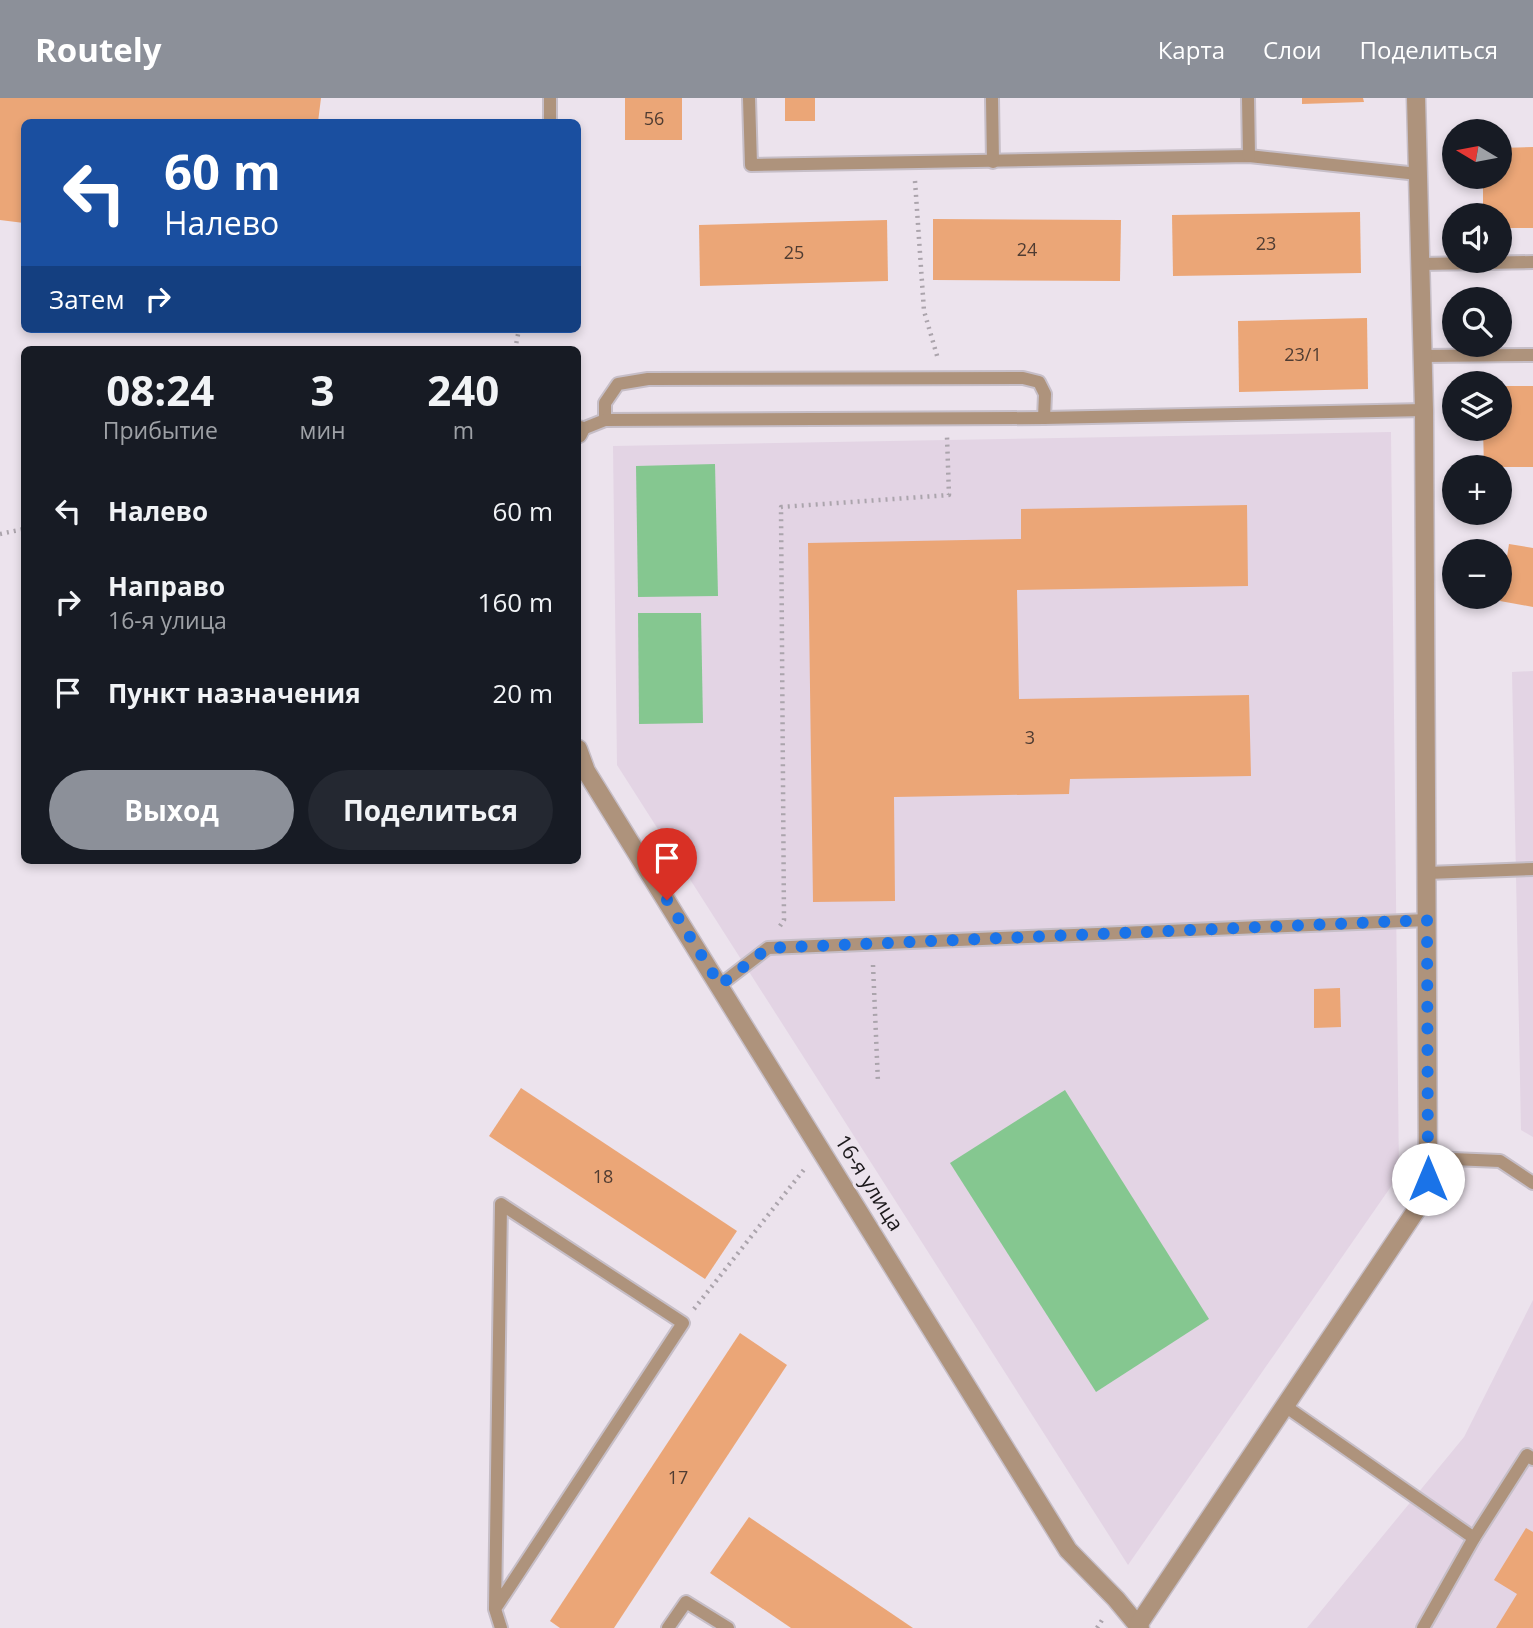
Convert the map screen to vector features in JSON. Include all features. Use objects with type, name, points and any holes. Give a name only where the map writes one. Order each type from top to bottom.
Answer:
[{"type":"street","points":[[1139,1627],[1419,1206],[1428,1179],[1424,410],[1416,98]]},
{"type":"street","name":"16-я улица","points":[[581,757],[586,771],[1068,1550],[1139,1627]]},
{"type":"lane","points":[[550,98],[550,119]]},
{"type":"lane","points":[[749,98],[751,165],[1249,156],[1418,174]]},
{"type":"lane","points":[[992,98],[993,162]]},
{"type":"lane","points":[[1248,98],[1249,156]]},
{"type":"lane","points":[[1421,264],[1533,262]]},
{"type":"lane","points":[[1423,356],[1533,355]]},
{"type":"lane","points":[[606,420],[605,403],[618,384],[648,379],[1023,378],[1039,383],[1045,394],[1044,418]]},
{"type":"lane","points":[[581,431],[606,420],[1044,418],[1424,410]]},
{"type":"lane","points":[[1427,873],[1533,869]]},
{"type":"lane","points":[[720,985],[768,948],[1427,920]]},
{"type":"lane","points":[[1428,1158],[1500,1161],[1533,1183]]},
{"type":"lane","points":[[495,1609],[683,1323],[501,1204],[495,1609],[501,1628]]},
{"type":"lane","points":[[1285,1406],[1474,1538]]},
{"type":"lane","points":[[1423,1628],[1474,1538],[1531,1453]]},
{"type":"lane","points":[[668,1628],[686,1602],[728,1628]]},
{"type":"path","points":[[914,163],[924,311],[943,378]]},
{"type":"path","points":[[768,948],[784,920],[781,507],[949,495],[946,419]]},
{"type":"path","points":[[0,534],[21,530]]},
{"type":"path","points":[[872,944],[878,1083]]},
{"type":"path","points":[[683,1323],[820,1148]]},
{"type":"shaded area","points":[[1391,432],[1399,1175],[1128,1565],[617,765],[613,446]]},
{"type":"shaded area","points":[[1533,671],[1533,1137],[1521,1130],[1512,672]]},
{"type":"shaded area","points":[[1533,1300],[1533,1628],[1307,1628],[1464,1437]]},
{"type":"green space","points":[[715,464],[718,596],[638,597],[636,466]]},
{"type":"green space","points":[[638,613],[701,613],[703,723],[639,724]]},
{"type":"green space","points":[[1065,1090],[1209,1319],[1096,1392],[950,1163]]},
{"type":"building","points":[[0,98],[321,98],[318,119],[21,119],[21,223],[0,220]]},
{"type":"building","points":[[625,98],[682,98],[682,140],[625,140]]},
{"type":"building","points":[[785,98],[815,98],[815,121],[785,121]]},
{"type":"building","points":[[1302,98],[1363,98],[1364,102],[1302,104]]},
{"type":"building","points":[[1533,147],[1533,228],[1512,228],[1512,203],[1483,203],[1483,189],[1512,189],[1512,148]]},
{"type":"building","points":[[1360,212],[1361,273],[1173,276],[1172,215]]},
{"type":"building","points":[[933,219],[1121,220],[1120,281],[933,280]]},
{"type":"building","points":[[887,220],[888,281],[700,286],[699,225]]},
{"type":"building","points":[[1367,318],[1368,389],[1239,392],[1238,321]]},
{"type":"building","points":[[1512,386],[1533,386],[1533,467],[1512,467],[1512,455],[1484,455],[1483,441],[1512,441]]},
{"type":"building","points":[[1247,505],[1248,586],[1017,590],[1019,699],[1249,695],[1251,776],[1070,779],[1069,794],[894,797],[895,901],[813,902],[808,543],[1021,539],[1021,509]]},
{"type":"building","points":[[1512,544],[1533,548],[1533,607],[1512,603]]},
{"type":"building","points":[[1340,988],[1341,1027],[1314,1028],[1314,989]]},
{"type":"building","points":[[521,1088],[737,1231],[705,1279],[489,1136]]},
{"type":"building","points":[[740,1333],[787,1365],[614,1628],[560,1628],[550,1621]]},
{"type":"building","points":[[749,1517],[913,1628],[791,1628],[710,1573]]},
{"type":"building","points":[[1526,1528],[1533,1532],[1533,1628],[1496,1628],[1517,1594],[1494,1580]]},
{"type":"route","points":[[667,900],[720,985],[768,948],[1427,920],[1428,1179]]}]
